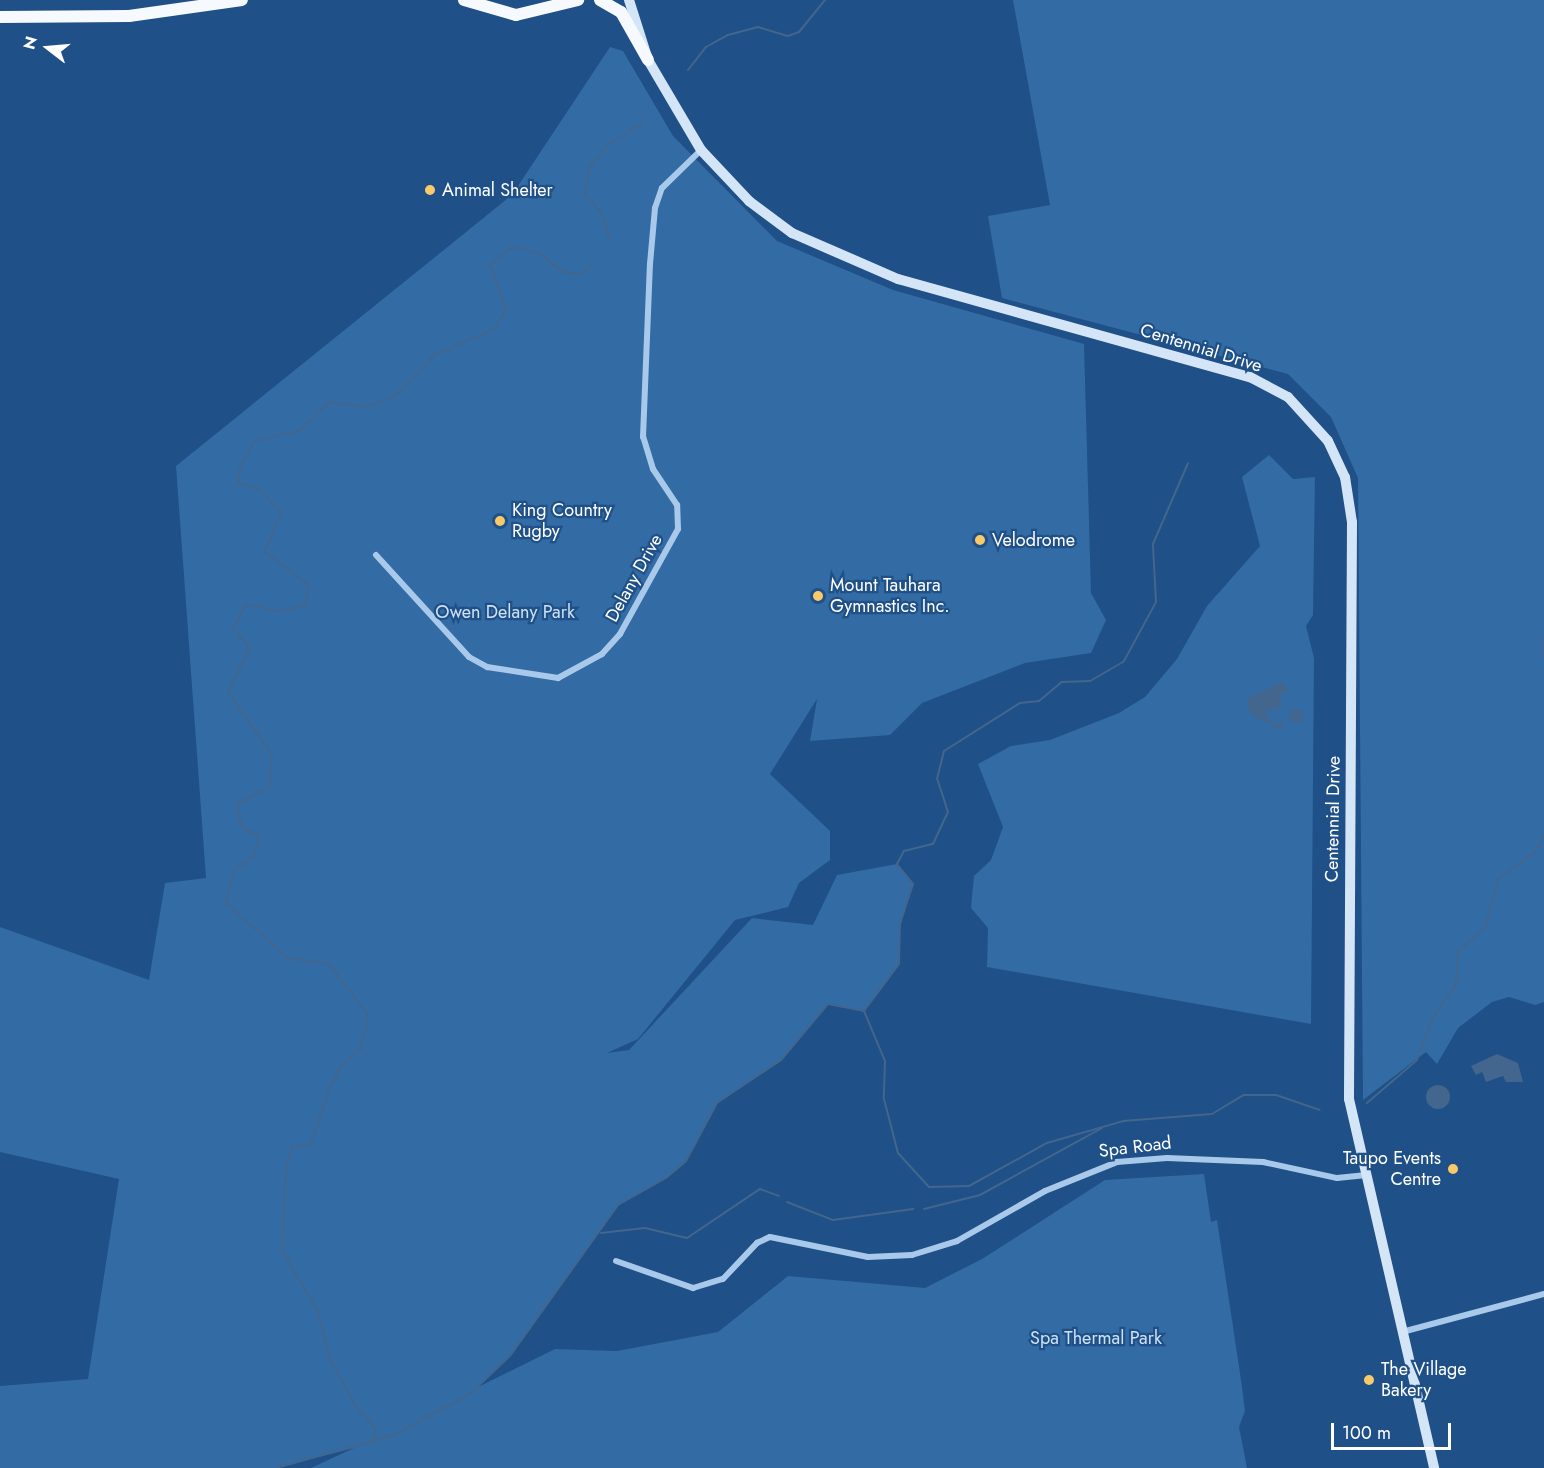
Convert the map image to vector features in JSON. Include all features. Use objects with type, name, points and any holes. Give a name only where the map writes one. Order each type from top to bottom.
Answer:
[{"type":"highway","points":[[0,10],[91,13],[204,0]]},
{"type":"highway","points":[[0,17],[129,16],[242,0]]},
{"type":"highway","points":[[464,0],[516,15],[580,0],[598,0],[621,12],[648,60]]},
{"type":"main road","name":"Centennial Drive","points":[[629,0],[648,60],[702,150],[769,218],[826,251],[898,279],[1250,377],[1288,397],[1328,441],[1345,477],[1352,522],[1348,1059],[1364,1175]]},
{"type":"main road","points":[[1364,1175],[1434,1468]]},
{"type":"street","name":"Delany Drive","points":[[376,555],[470,657],[487,667],[558,678],[602,654],[620,634],[678,529],[677,505],[653,469],[643,437],[650,264],[655,208],[662,188],[702,150]]},
{"type":"street","name":"Spa Road","points":[[616,1261],[693,1288],[723,1279],[757,1243],[770,1238],[868,1257],[912,1256],[957,1241],[1045,1191],[1118,1162],[1167,1158],[1263,1162],[1337,1178],[1364,1175]]},
{"type":"street","points":[[1402,1332],[1544,1294]]},
{"type":"green space","points":[[1013,0],[1544,0],[1544,1002],[1535,1005],[1509,997],[1492,1002],[1458,1028],[1437,1064],[1426,1052],[1363,1100],[1358,478],[1331,417],[1288,374],[1002,298],[988,216],[1050,205]]},
{"type":"green space","points":[[610,47],[623,51],[673,136],[777,241],[893,290],[1084,344],[1091,593],[1106,620],[1091,653],[1025,663],[922,703],[890,735],[810,741],[817,699],[770,774],[830,831],[830,860],[799,883],[788,907],[735,920],[638,1039],[607,1053],[629,1050],[752,918],[813,925],[837,875],[897,864],[913,884],[900,924],[899,964],[864,1011],[828,1004],[781,1060],[717,1103],[686,1161],[666,1178],[618,1205],[510,1356],[478,1387],[555,1349],[617,1351],[718,1332],[788,1276],[925,1288],[982,1259],[1105,1180],[1204,1174],[1211,1222],[1217,1220],[1241,1380],[1245,1411],[1239,1427],[1247,1468],[311,1468],[354,1448],[276,1468],[0,1468],[0,1386],[88,1379],[119,1179],[0,1152],[0,927],[149,980],[165,883],[206,878],[176,466],[512,195]]},
{"type":"green space","points":[[1269,455],[1293,479],[1315,477],[1313,615],[1306,626],[1314,658],[1311,1024],[987,967],[988,928],[971,908],[974,876],[991,860],[1003,827],[978,764],[1011,746],[1050,740],[1119,713],[1145,697],[1177,659],[1207,606],[1260,546],[1242,477]]},
{"type":"shaded area","points":[[1282,682],[1289,689],[1281,696],[1281,709],[1269,709],[1266,715],[1274,724],[1285,723],[1281,730],[1252,715],[1246,705],[1250,697]]},
{"type":"shaded area","points":[[1293,709],[1299,709],[1303,716],[1299,723],[1293,723],[1289,719],[1289,713]]},
{"type":"shaded area","points":[[1497,1054],[1518,1063],[1523,1082],[1506,1082],[1503,1076],[1486,1082],[1482,1072],[1476,1075],[1471,1066]]},
{"type":"shaded area","points":[[1438,1085],[1443,1086],[1449,1092],[1449,1102],[1443,1108],[1438,1109],[1433,1108],[1427,1102],[1426,1097],[1427,1092],[1433,1086]]},
{"type":"waterway","points":[[688,70],[706,47],[728,35],[758,27],[788,36],[799,32],[825,0]]},
{"type":"waterway","points":[[610,241],[600,211],[585,194],[590,166],[609,144],[643,123]]},
{"type":"waterway","points":[[372,1442],[376,1429],[355,1405],[331,1361],[317,1310],[283,1252],[286,1167],[293,1146],[310,1146],[330,1087],[341,1065],[361,1049],[368,1015],[329,964],[288,958],[226,903],[235,869],[252,858],[260,837],[241,827],[237,804],[269,787],[272,755],[228,692],[250,648],[233,629],[246,604],[280,611],[305,605],[309,585],[265,552],[281,512],[260,490],[238,483],[240,469],[254,441],[299,431],[329,402],[367,407],[395,396],[436,354],[494,329],[506,310],[490,265],[512,247],[539,253],[563,272],[582,274],[590,265]]},
{"type":"waterway","points":[[864,1011],[899,964],[900,924],[913,884],[897,864],[904,851],[933,844],[948,812],[937,779],[944,751],[1020,703],[1039,701],[1062,682],[1090,681],[1124,661],[1156,602],[1153,544],[1188,463]]},
{"type":"waterway","points":[[1544,634],[1544,659]]},
{"type":"waterway","points":[[1367,1103],[1417,1060],[1433,1018],[1456,984],[1458,951],[1485,928],[1498,879],[1534,853],[1544,836]]},
{"type":"waterway","points":[[276,1468],[394,1435],[471,1393],[510,1356],[618,1205],[666,1178],[686,1161],[717,1103],[781,1060],[828,1004],[864,1011]]},
{"type":"waterway","points":[[864,1011],[885,1061],[884,1099],[898,1153],[929,1187],[969,1186],[1047,1143],[1123,1121],[1212,1114],[1244,1095],[1276,1095],[1320,1110]]},
{"type":"waterway","points":[[924,1209],[980,1195],[1102,1128]]},
{"type":"waterway","points":[[601,1233],[645,1228],[687,1238],[760,1189],[779,1196]]},
{"type":"waterway","points":[[787,1202],[833,1220],[913,1209]]},
{"type":"place","name":"Animal Shelter","points":[[430,190]]},
{"type":"place","name":"King Country Rugby","points":[[500,521]]},
{"type":"place","name":"Velodrome","points":[[980,540]]},
{"type":"place","name":"Mount Tauhara Gymnastics Inc.","points":[[818,596]]},
{"type":"place","name":"Taupo Events Centre","points":[[1453,1169]]},
{"type":"place","name":"The Village Bakery","points":[[1369,1380]]},
{"type":"park label","name":"Owen Delany Park","points":[[505,612]]},
{"type":"park label","name":"Spa Thermal Park","points":[[1096,1338]]}]
